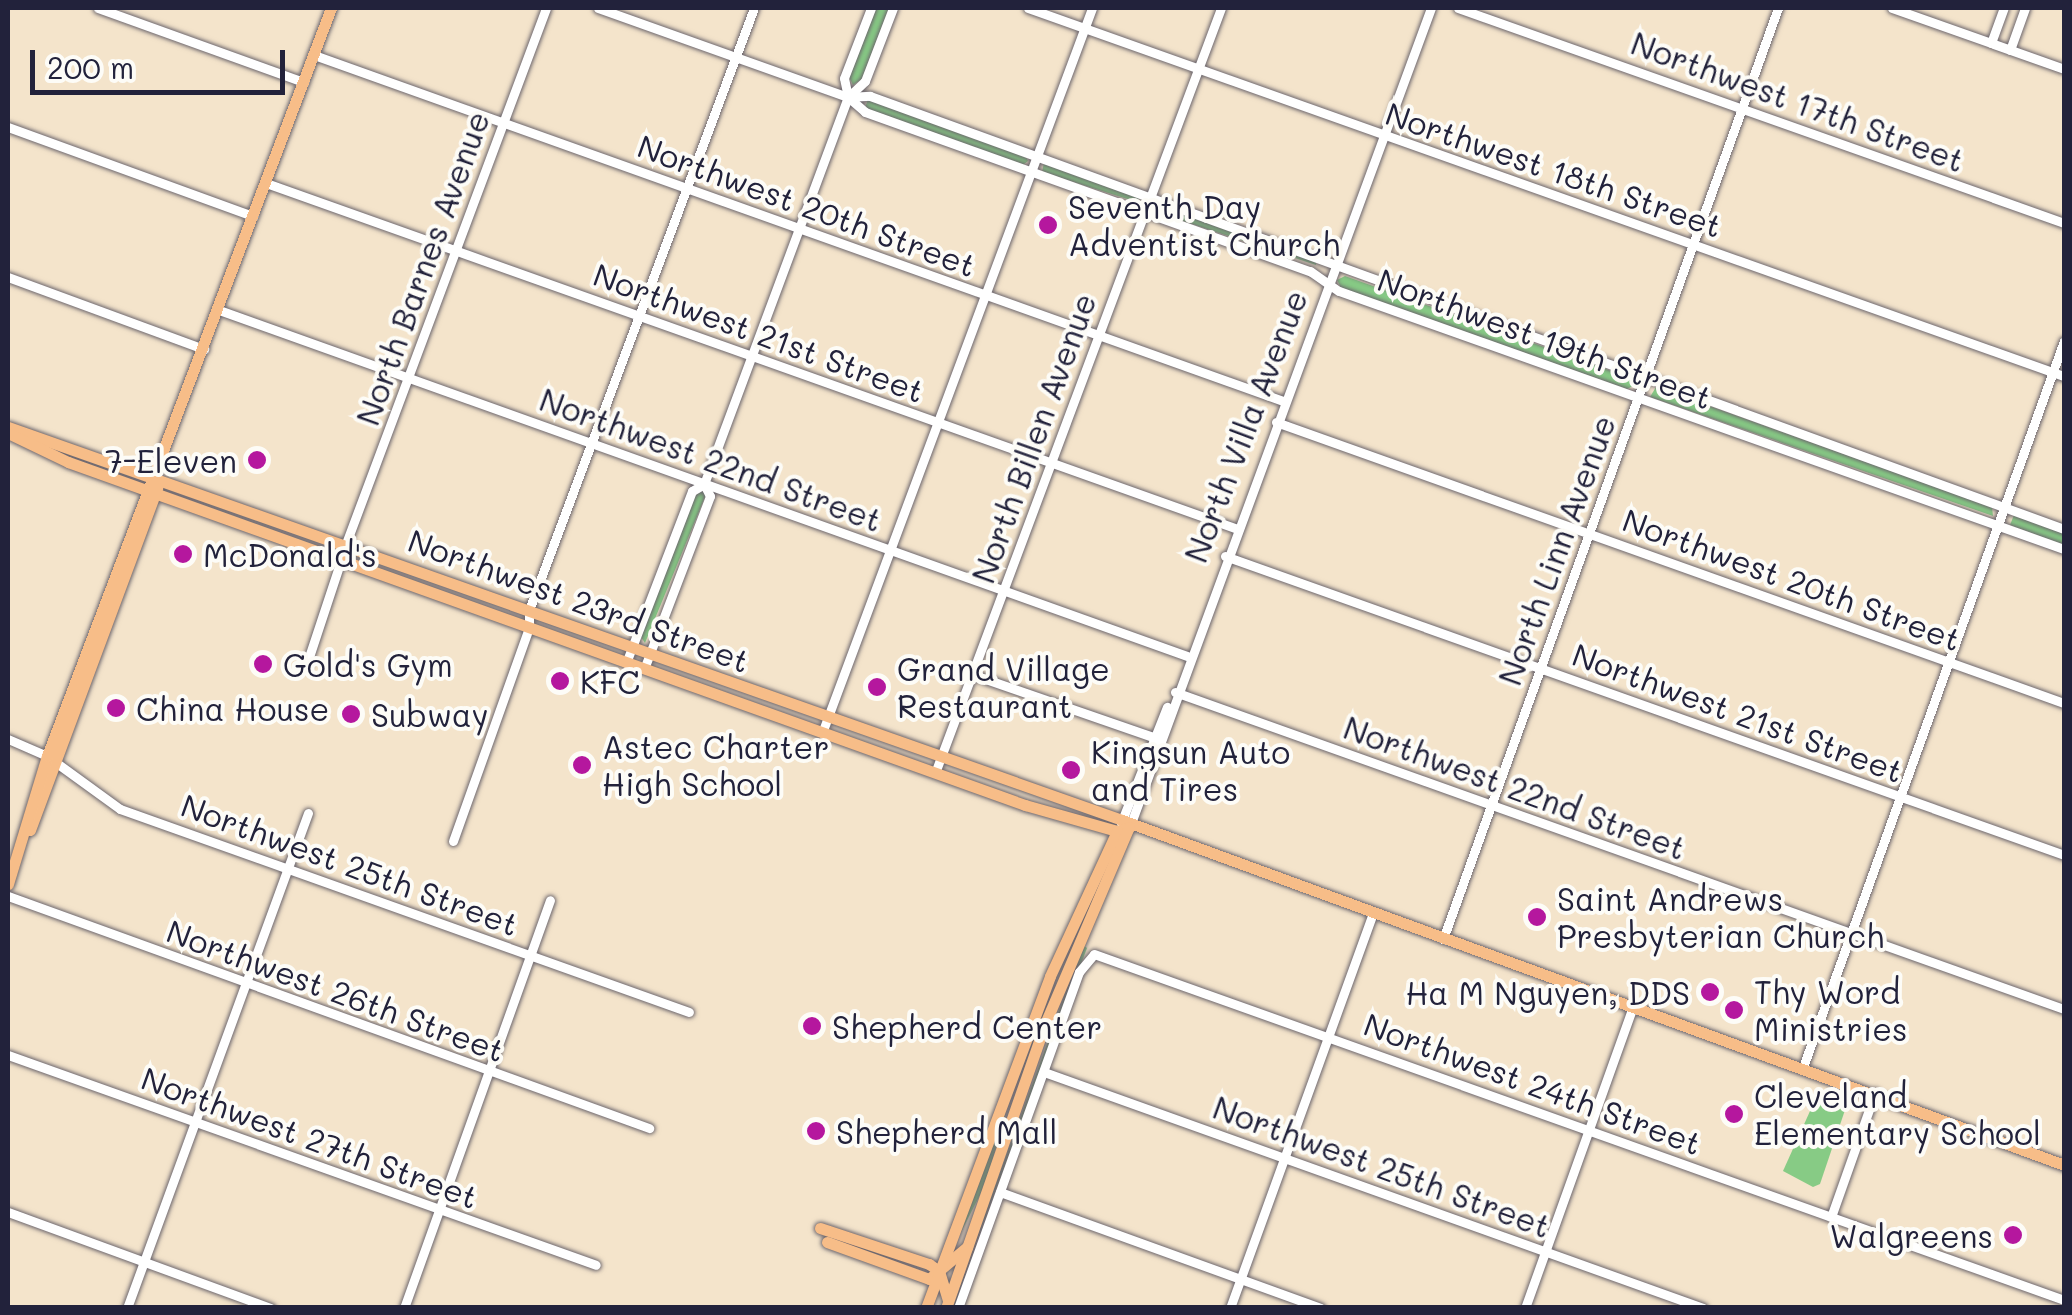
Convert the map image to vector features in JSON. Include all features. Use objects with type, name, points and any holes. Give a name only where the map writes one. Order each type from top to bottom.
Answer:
[{"type":"main road","points":[[8,884],[47,756],[98,661],[155,479],[332,8]]},
{"type":"main road","name":"Northwest 23rd Street","points":[[8,430],[60,444],[1070,802],[1123,826],[1803,1067],[2064,1164]]},
{"type":"main road","name":"Northwest 23rd Street","points":[[8,430],[56,458],[900,761],[1025,805],[1123,826]]},
{"type":"main road","points":[[56,458],[60,444]]},
{"type":"main road","points":[[20,850],[58,765],[84,656],[152,493]]},
{"type":"main road","points":[[417,587],[423,572]]},
{"type":"main road","points":[[464,604],[469,589]]},
{"type":"main road","points":[[84,656],[98,661]]},
{"type":"main road","points":[[719,696],[724,681]]},
{"type":"main road","points":[[873,734],[900,761],[921,752]]},
{"type":"main road","points":[[982,790],[987,774]]},
{"type":"main road","points":[[1025,805],[1030,788]]},
{"type":"main road","points":[[1065,816],[1070,802]]},
{"type":"main road","name":"North Villa Avenue","points":[[951,1305],[1035,1050],[1123,826]]},
{"type":"main road","name":"North Villa Avenue","points":[[926,1308],[1011,1080],[1123,826]]},
{"type":"main road","points":[[1020,1103],[1011,1080],[1035,1050]]},
{"type":"main road","points":[[820,1228],[940,1271]]},
{"type":"main road","points":[[826,1242],[929,1279],[967,1247]]},
{"type":"main road","points":[[940,1271],[951,1305]]},
{"type":"street","points":[[98,8],[304,82]]},
{"type":"street","name":"North Barnes Avenue","points":[[346,546],[546,8]]},
{"type":"street","name":"Northwest 19th Street","points":[[598,8],[848,97],[870,96],[2064,529]]},
{"type":"street","points":[[452,841],[529,627],[529,610],[754,8]]},
{"type":"street","points":[[848,97],[844,78],[871,8]]},
{"type":"street","points":[[626,662],[692,491],[704,484],[848,97],[865,81],[893,8]]},
{"type":"street","name":"Northwest 18th Street","points":[[1028,8],[2064,376]]},
{"type":"street","points":[[822,733],[1092,8]]},
{"type":"street","name":"North Billen Avenue","points":[[935,773],[1222,8]]},
{"type":"street","name":"North Villa Avenue","points":[[1123,826],[1431,8]]},
{"type":"street","name":"Northwest 17th Street","points":[[1458,8],[2064,223]]},
{"type":"street","name":"North Linn Avenue","points":[[1443,939],[1778,8]]},
{"type":"street","points":[[1892,8],[2064,70]]},
{"type":"street","points":[[1990,43],[2004,8]]},
{"type":"street","points":[[2010,50],[2025,8]]},
{"type":"street","name":"Northwest 20th Street","points":[[314,55],[1283,401]]},
{"type":"street","name":"Northwest 19th Street","points":[[848,97],[864,112],[2064,549]]},
{"type":"street","points":[[8,126],[254,216]]},
{"type":"street","name":"Northwest 21st Street","points":[[266,182],[1236,528]]},
{"type":"street","points":[[8,277],[204,348]]},
{"type":"street","name":"Northwest 22nd Street","points":[[219,310],[1187,656]]},
{"type":"street","points":[[1803,1067],[2064,341]]},
{"type":"street","name":"Northwest 20th Street","points":[[1276,422],[2064,702]]},
{"type":"street","points":[[644,669],[710,496],[704,484]]},
{"type":"street","points":[[318,536],[341,560]]},
{"type":"street","points":[[341,560],[362,552]]},
{"type":"street","name":"Northwest 21st Street","points":[[1225,556],[2064,855]]},
{"type":"street","points":[[306,666],[341,560]]},
{"type":"street","points":[[971,674],[1153,737]]},
{"type":"street","name":"North Villa Avenue","points":[[1123,826],[1153,737],[1174,694]]},
{"type":"street","name":"Northwest 22nd Street","points":[[1174,694],[2064,1009]]},
{"type":"street","name":"Northwest 25th Street","points":[[8,739],[47,756],[120,809],[689,1012]]},
{"type":"street","points":[[127,1308],[308,813]]},
{"type":"street","name":"Northwest 26th Street","points":[[8,896],[245,985],[649,1128]]},
{"type":"street","points":[[404,1308],[550,900]]},
{"type":"street","points":[[1230,1308],[1373,914]]},
{"type":"street","name":"Northwest 24th Street","points":[[1044,1072],[1083,962],[1097,954],[2064,1300]]},
{"type":"street","points":[[1525,1308],[1633,1007]]},
{"type":"street","name":"Northwest 27th Street","points":[[8,1055],[596,1266]]},
{"type":"street","points":[[951,1305],[1000,1192],[1044,1072]]},
{"type":"street","name":"Northwest 25th Street","points":[[1044,1072],[1704,1308]]},
{"type":"street","points":[[1831,1217],[1875,1094]]},
{"type":"street","points":[[1000,1192],[1321,1308]]},
{"type":"street","points":[[8,1212],[271,1308]]},
{"type":"green space","points":[[874,8],[889,8],[862,79],[853,85],[849,77]]},
{"type":"green space","points":[[868,99],[1026,157],[1028,161],[1023,165],[865,108]]},
{"type":"green space","points":[[1044,163],[1138,197],[1140,203],[1042,172]]},
{"type":"green space","points":[[1159,205],[1316,260],[1316,265],[1156,212]]},
{"type":"green space","points":[[1345,276],[1631,378],[1633,386],[1627,389],[1341,288],[1337,280]]},
{"type":"green space","points":[[1656,387],[1992,507],[1993,516],[1650,397]]},
{"type":"green space","points":[[697,488],[707,492],[645,643],[641,637]]},
{"type":"green space","points":[[2014,515],[2064,533],[2064,545],[2010,525]]},
{"type":"green space","points":[[1083,945],[1087,948],[951,1308]]},
{"type":"green space","points":[[1011,1094],[986,1183],[955,1244]]},
{"type":"green space","points":[[1815,1100],[1845,1110],[1820,1184],[1813,1187],[1783,1171]]},
{"type":"place","name":"Seventh Day Adventist Church","points":[[1048,225]]},
{"type":"place","name":"7-Eleven","points":[[257,460]]},
{"type":"place","name":"McDonald's","points":[[183,554]]},
{"type":"place","name":"Gold's Gym","points":[[263,664]]},
{"type":"place","name":"KFC","points":[[560,681]]},
{"type":"place","name":"Grand Village Restaurant","points":[[877,687]]},
{"type":"place","name":"China House","points":[[116,708]]},
{"type":"place","name":"Subway","points":[[351,714]]},
{"type":"place","name":"Astec Charter High School","points":[[582,765]]},
{"type":"place","name":"Kingsun Auto and Tires","points":[[1071,770]]},
{"type":"place","name":"Saint Andrews Presbyterian Church","points":[[1537,917]]},
{"type":"place","name":"Ha M Nguyen, DDS","points":[[1710,992]]},
{"type":"place","name":"Thy Word Ministries","points":[[1734,1010]]},
{"type":"place","name":"Shepherd Center","points":[[812,1026]]},
{"type":"place","name":"Cleveland Elementary School","points":[[1734,1114]]},
{"type":"place","name":"Shepherd Mall","points":[[816,1131]]},
{"type":"place","name":"Walgreens","points":[[2013,1235]]}]
